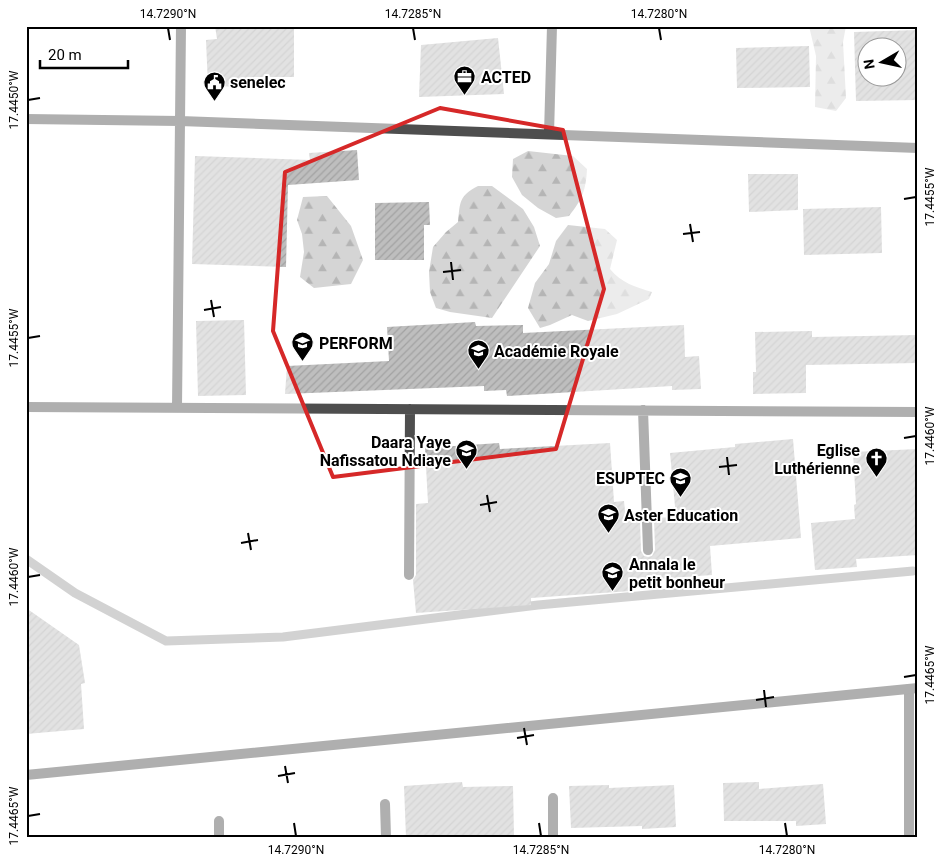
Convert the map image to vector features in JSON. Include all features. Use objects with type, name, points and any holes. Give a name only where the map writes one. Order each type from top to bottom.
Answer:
[{"type":"street","points":[[177,408],[181,26]]},
{"type":"street","points":[[550,134],[552,26]]},
{"type":"street","points":[[26,119],[180,121],[918,148]]},
{"type":"street","points":[[26,406],[918,412]]},
{"type":"street","points":[[409,575],[410,409]]},
{"type":"street","points":[[643,410],[648,550]]},
{"type":"street","points":[[26,776],[913,688],[909,837]]},
{"type":"street","points":[[553,798],[553,837]]},
{"type":"street","points":[[385,804],[386,837]]},
{"type":"street","points":[[219,820],[219,837]]},
{"type":"highlighted area","points":[[440,108],[563,130],[604,289],[556,449],[333,477],[273,331],[285,172]]},
{"type":"green space","points":[[809,26],[846,26],[843,42],[846,98],[836,111],[815,107],[816,56]]},
{"type":"green space","points":[[528,151],[573,156],[587,169],[586,183],[582,194],[569,216],[556,218],[538,208],[522,195],[512,177],[513,159]]},
{"type":"green space","points":[[478,186],[492,186],[523,209],[534,227],[540,246],[492,318],[436,308],[430,292],[429,272],[433,247],[458,222],[462,200],[467,193]]},
{"type":"green space","points":[[327,196],[351,226],[363,260],[351,284],[314,288],[300,277],[304,252],[302,234],[297,220],[303,197]]},
{"type":"green space","points":[[568,225],[605,229],[617,240],[610,269],[624,281],[652,292],[649,299],[617,314],[588,321],[572,315],[540,328],[528,308],[535,283],[549,264],[556,241]]},
{"type":"building","points":[[215,26],[294,26],[294,77],[254,77],[253,87],[208,86],[206,40],[217,39]]},
{"type":"building","points":[[918,30],[918,100],[856,101],[854,32]]},
{"type":"building","points":[[498,38],[504,94],[419,97],[421,45]]},
{"type":"building","points":[[809,46],[810,87],[737,88],[736,48]]},
{"type":"building","points":[[357,150],[359,180],[288,185],[286,267],[192,264],[195,156],[310,160],[309,153]]},
{"type":"building","points":[[748,174],[798,174],[798,210],[749,212]]},
{"type":"building","points":[[429,202],[430,225],[424,225],[424,260],[375,260],[375,203]]},
{"type":"building","points":[[881,207],[882,253],[804,255],[803,209]]},
{"type":"building","points":[[244,320],[246,395],[198,396],[196,321]]},
{"type":"building","points":[[475,322],[476,326],[523,325],[523,333],[684,325],[685,357],[699,356],[701,389],[672,390],[672,386],[507,396],[506,390],[484,391],[484,386],[285,394],[287,366],[389,361],[387,327]]},
{"type":"building","points":[[812,331],[812,337],[918,335],[918,363],[806,365],[806,393],[753,394],[753,372],[756,372],[755,332]]},
{"type":"building","points":[[793,439],[801,538],[710,546],[712,575],[630,581],[631,591],[531,598],[531,605],[416,613],[413,580],[416,575],[416,504],[428,503],[425,448],[499,443],[500,449],[610,443],[614,502],[624,501],[626,521],[640,520],[641,551],[644,556],[648,557],[652,556],[655,550],[654,518],[676,517],[670,453],[735,447],[735,444]]},
{"type":"building","points":[[918,449],[918,555],[856,559],[857,567],[815,570],[811,523],[855,519],[853,452]]},
{"type":"building","points":[[26,608],[79,645],[85,683],[81,684],[84,729],[26,734]]},
{"type":"building","points":[[462,782],[463,787],[513,786],[514,837],[406,837],[404,786]]},
{"type":"building","points":[[759,782],[759,789],[823,784],[826,824],[796,826],[796,821],[724,821],[723,783]]},
{"type":"building","points":[[609,785],[609,788],[674,785],[676,827],[642,829],[642,826],[571,828],[569,786]]},
{"type":"waterway","points":[[26,559],[75,593],[166,641],[283,637],[538,605],[913,571]]},
{"type":"place","name":"ACTED","points":[[465,96]]},
{"type":"place","name":"senelec","points":[[214,101]]},
{"type":"place","name":"PERFORM","points":[[303,362]]},
{"type":"place","name":"Académie Royale","points":[[478,370]]},
{"type":"place","name":"Daara Yaye Nafissatou Ndiaye","points":[[467,470]]},
{"type":"place","name":"Eglise Luthérienne","points":[[876,478]]},
{"type":"place","name":"ESUPTEC","points":[[681,497]]},
{"type":"place","name":"Aster Education","points":[[608,534]]},
{"type":"place","name":"Annala le petit bonheur","points":[[613,592]]}]
